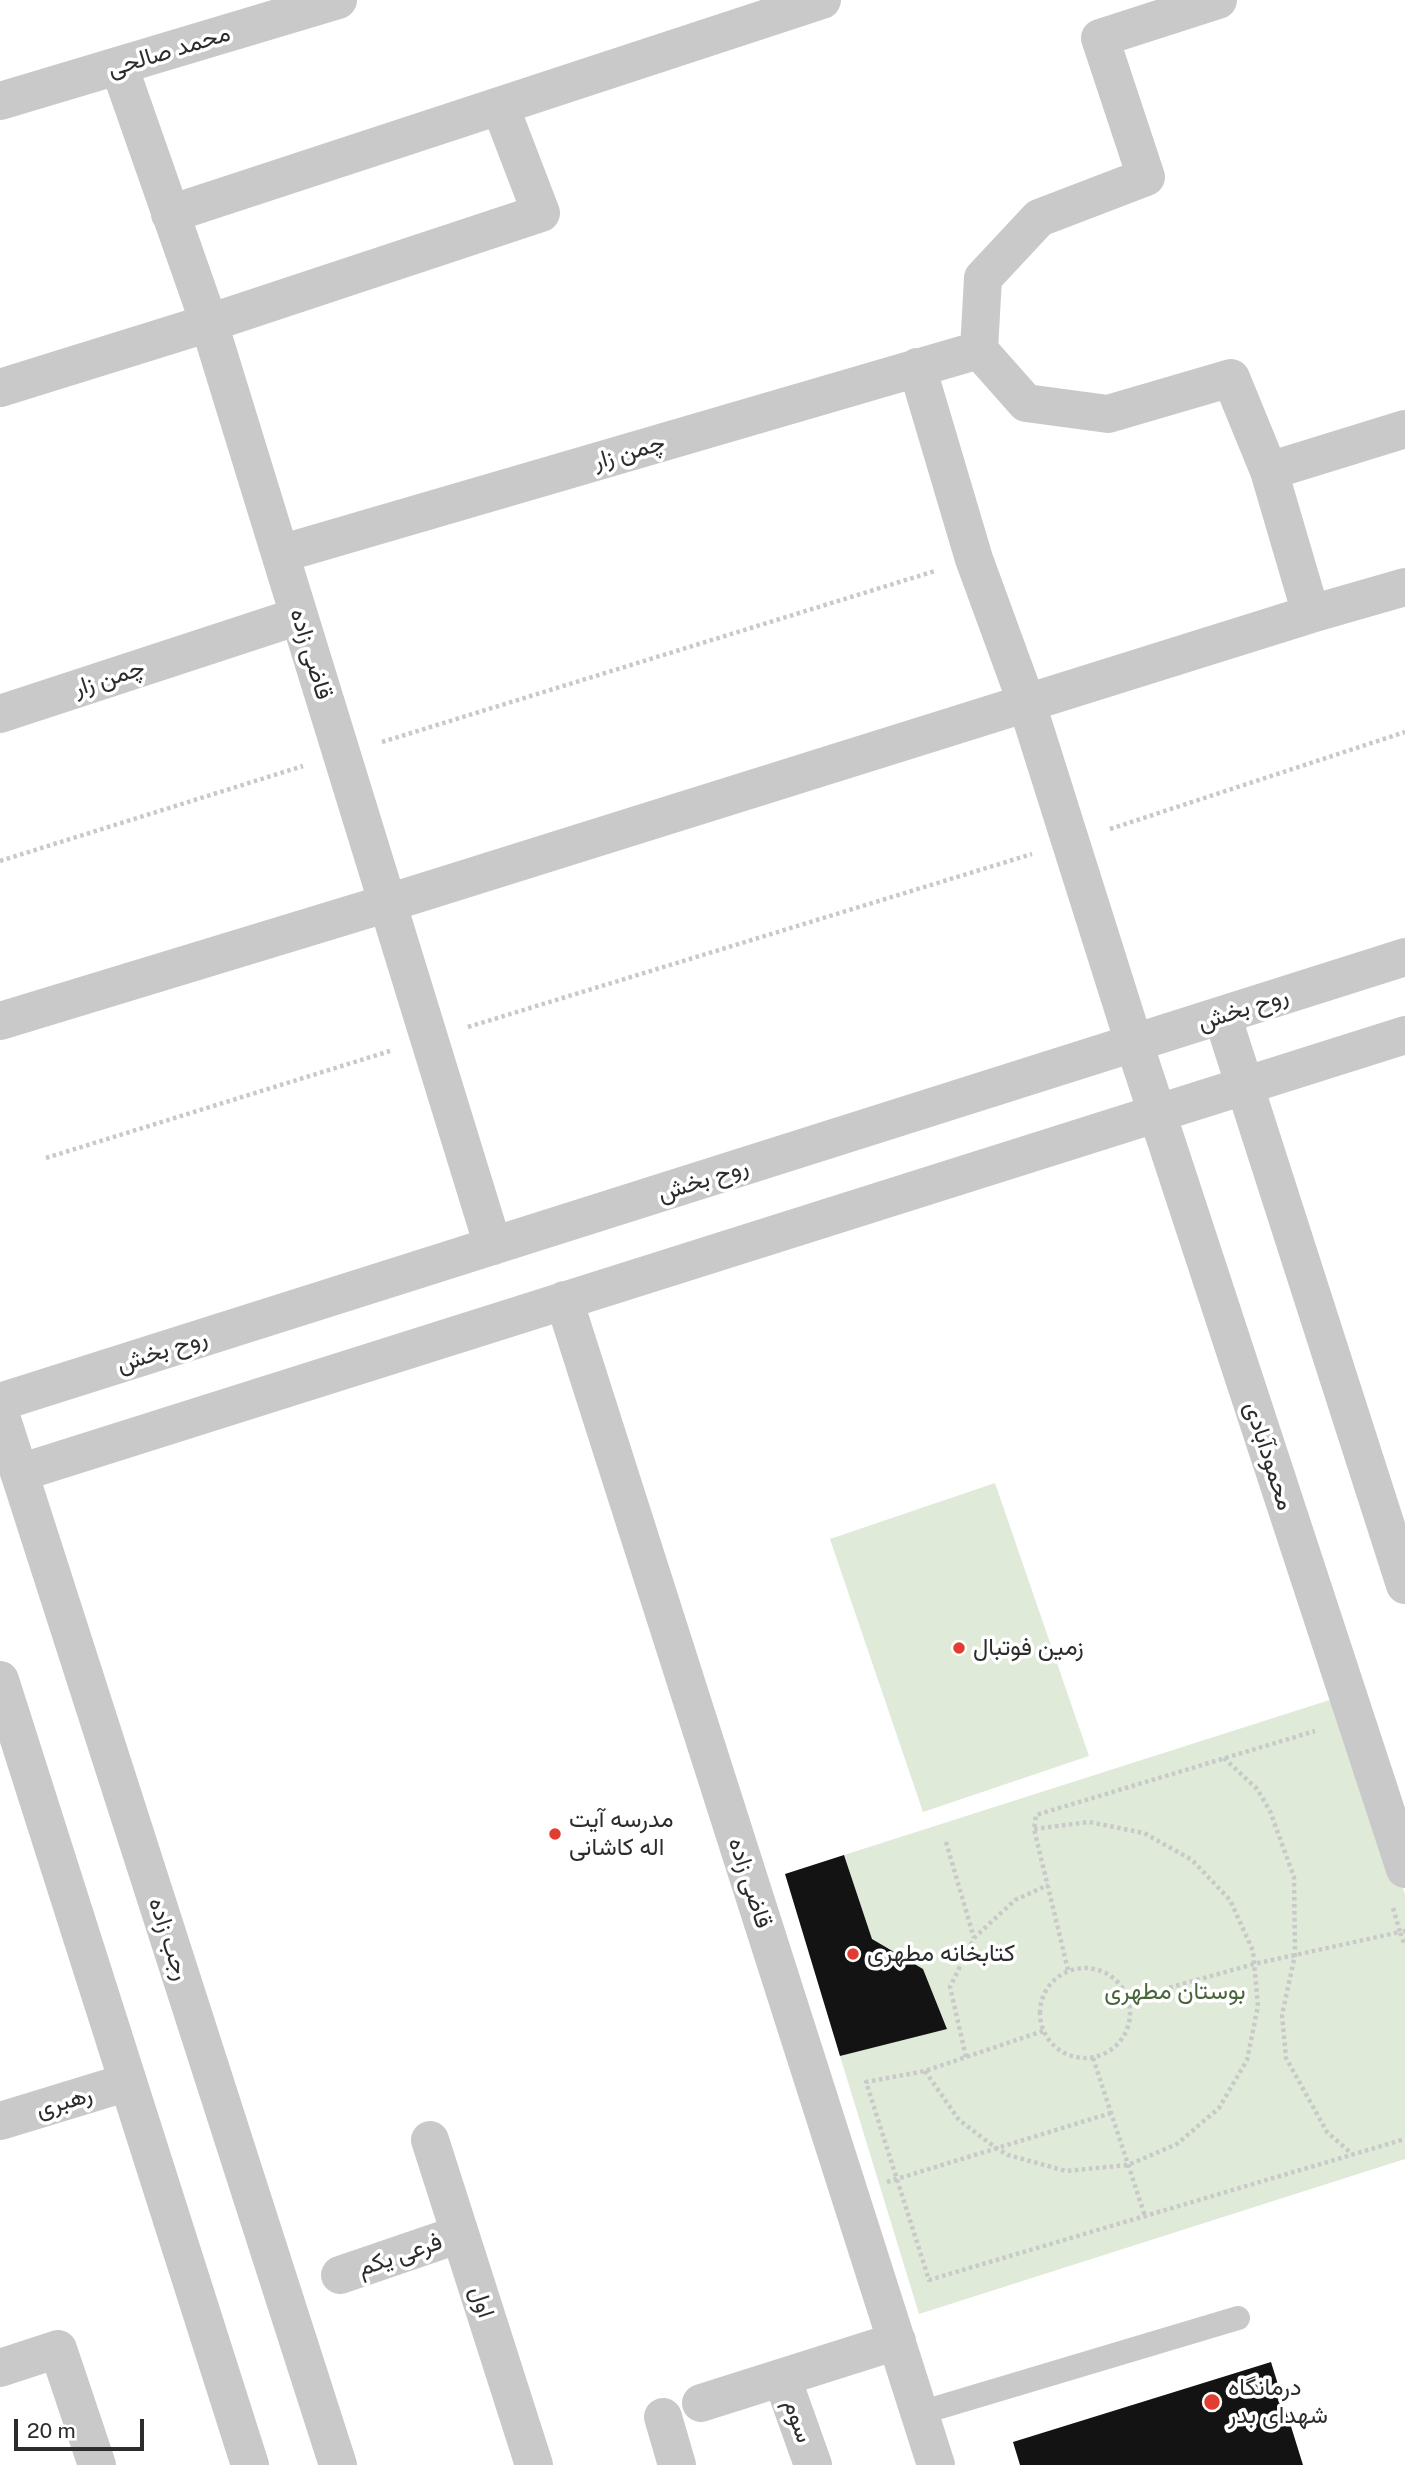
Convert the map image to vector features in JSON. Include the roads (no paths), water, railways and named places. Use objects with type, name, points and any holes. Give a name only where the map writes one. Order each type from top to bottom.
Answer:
[{"type":"street","name":"محمد صالحی","points":[[0,101],[338,0]]},
{"type":"street","points":[[1218,0],[1100,38],[1146,177],[1039,218],[984,278],[979,350],[1026,403],[1108,414],[1231,378],[1269,471],[1311,614]]},
{"type":"street","points":[[170,214],[809,2]]},
{"type":"street","name":"قاضی زاده","points":[[119,66],[209,323],[494,1246]]},
{"type":"street","points":[[0,388],[209,323],[541,214],[500,106]]},
{"type":"street","name":"چمن زار","points":[[280,554],[979,350]]},
{"type":"street","name":"محمودآبادی","points":[[917,368],[974,559],[1027,704],[1134,1043],[1405,1869]]},
{"type":"street","points":[[1269,471],[1405,429]]},
{"type":"street","points":[[0,1021],[388,904],[1311,614],[1405,587]]},
{"type":"street","name":"چمن زار","points":[[0,715],[299,616]]},
{"type":"street","name":"روح بخش","points":[[0,1402],[1405,957]]},
{"type":"street","points":[[1222,1015],[1405,1585]]},
{"type":"street","points":[[19,1473],[1405,1035]]},
{"type":"street","name":"قاضی زاده","points":[[564,1300],[936,2465]]},
{"type":"street","name":"رجب زاده","points":[[0,1413],[338,2465]]},
{"type":"street","points":[[0,1680],[250,2465]]},
{"type":"street","name":"رهبری","points":[[0,2121],[128,2082]]},
{"type":"street","name":"اول","points":[[430,2140],[534,2465]]},
{"type":"street","name":"فرعی یکم","points":[[340,2275],[460,2234]]},
{"type":"street","points":[[701,2403],[897,2341]]},
{"type":"street","points":[[0,2368],[58,2349],[97,2465]]},
{"type":"street","name":"سوم","points":[[782,2378],[813,2465]]},
{"type":"street","points":[[663,2417],[677,2465]]},
{"type":"lane","points":[[920,2413],[1238,2318]]},
{"type":"place","name":"زمین فوتبال","points":[[959,1648]]},
{"type":"place","name":"مدرسه آیت اله کاشانی","points":[[555,1834]]},
{"type":"place","name":"کتابخانه مطهری","points":[[853,1954]]},
{"type":"place","name":"درمانگاه شهدای بدر","points":[[1212,2402]]},
{"type":"park label","name":"بوستان مطهری","points":[[1175,1992]]}]
